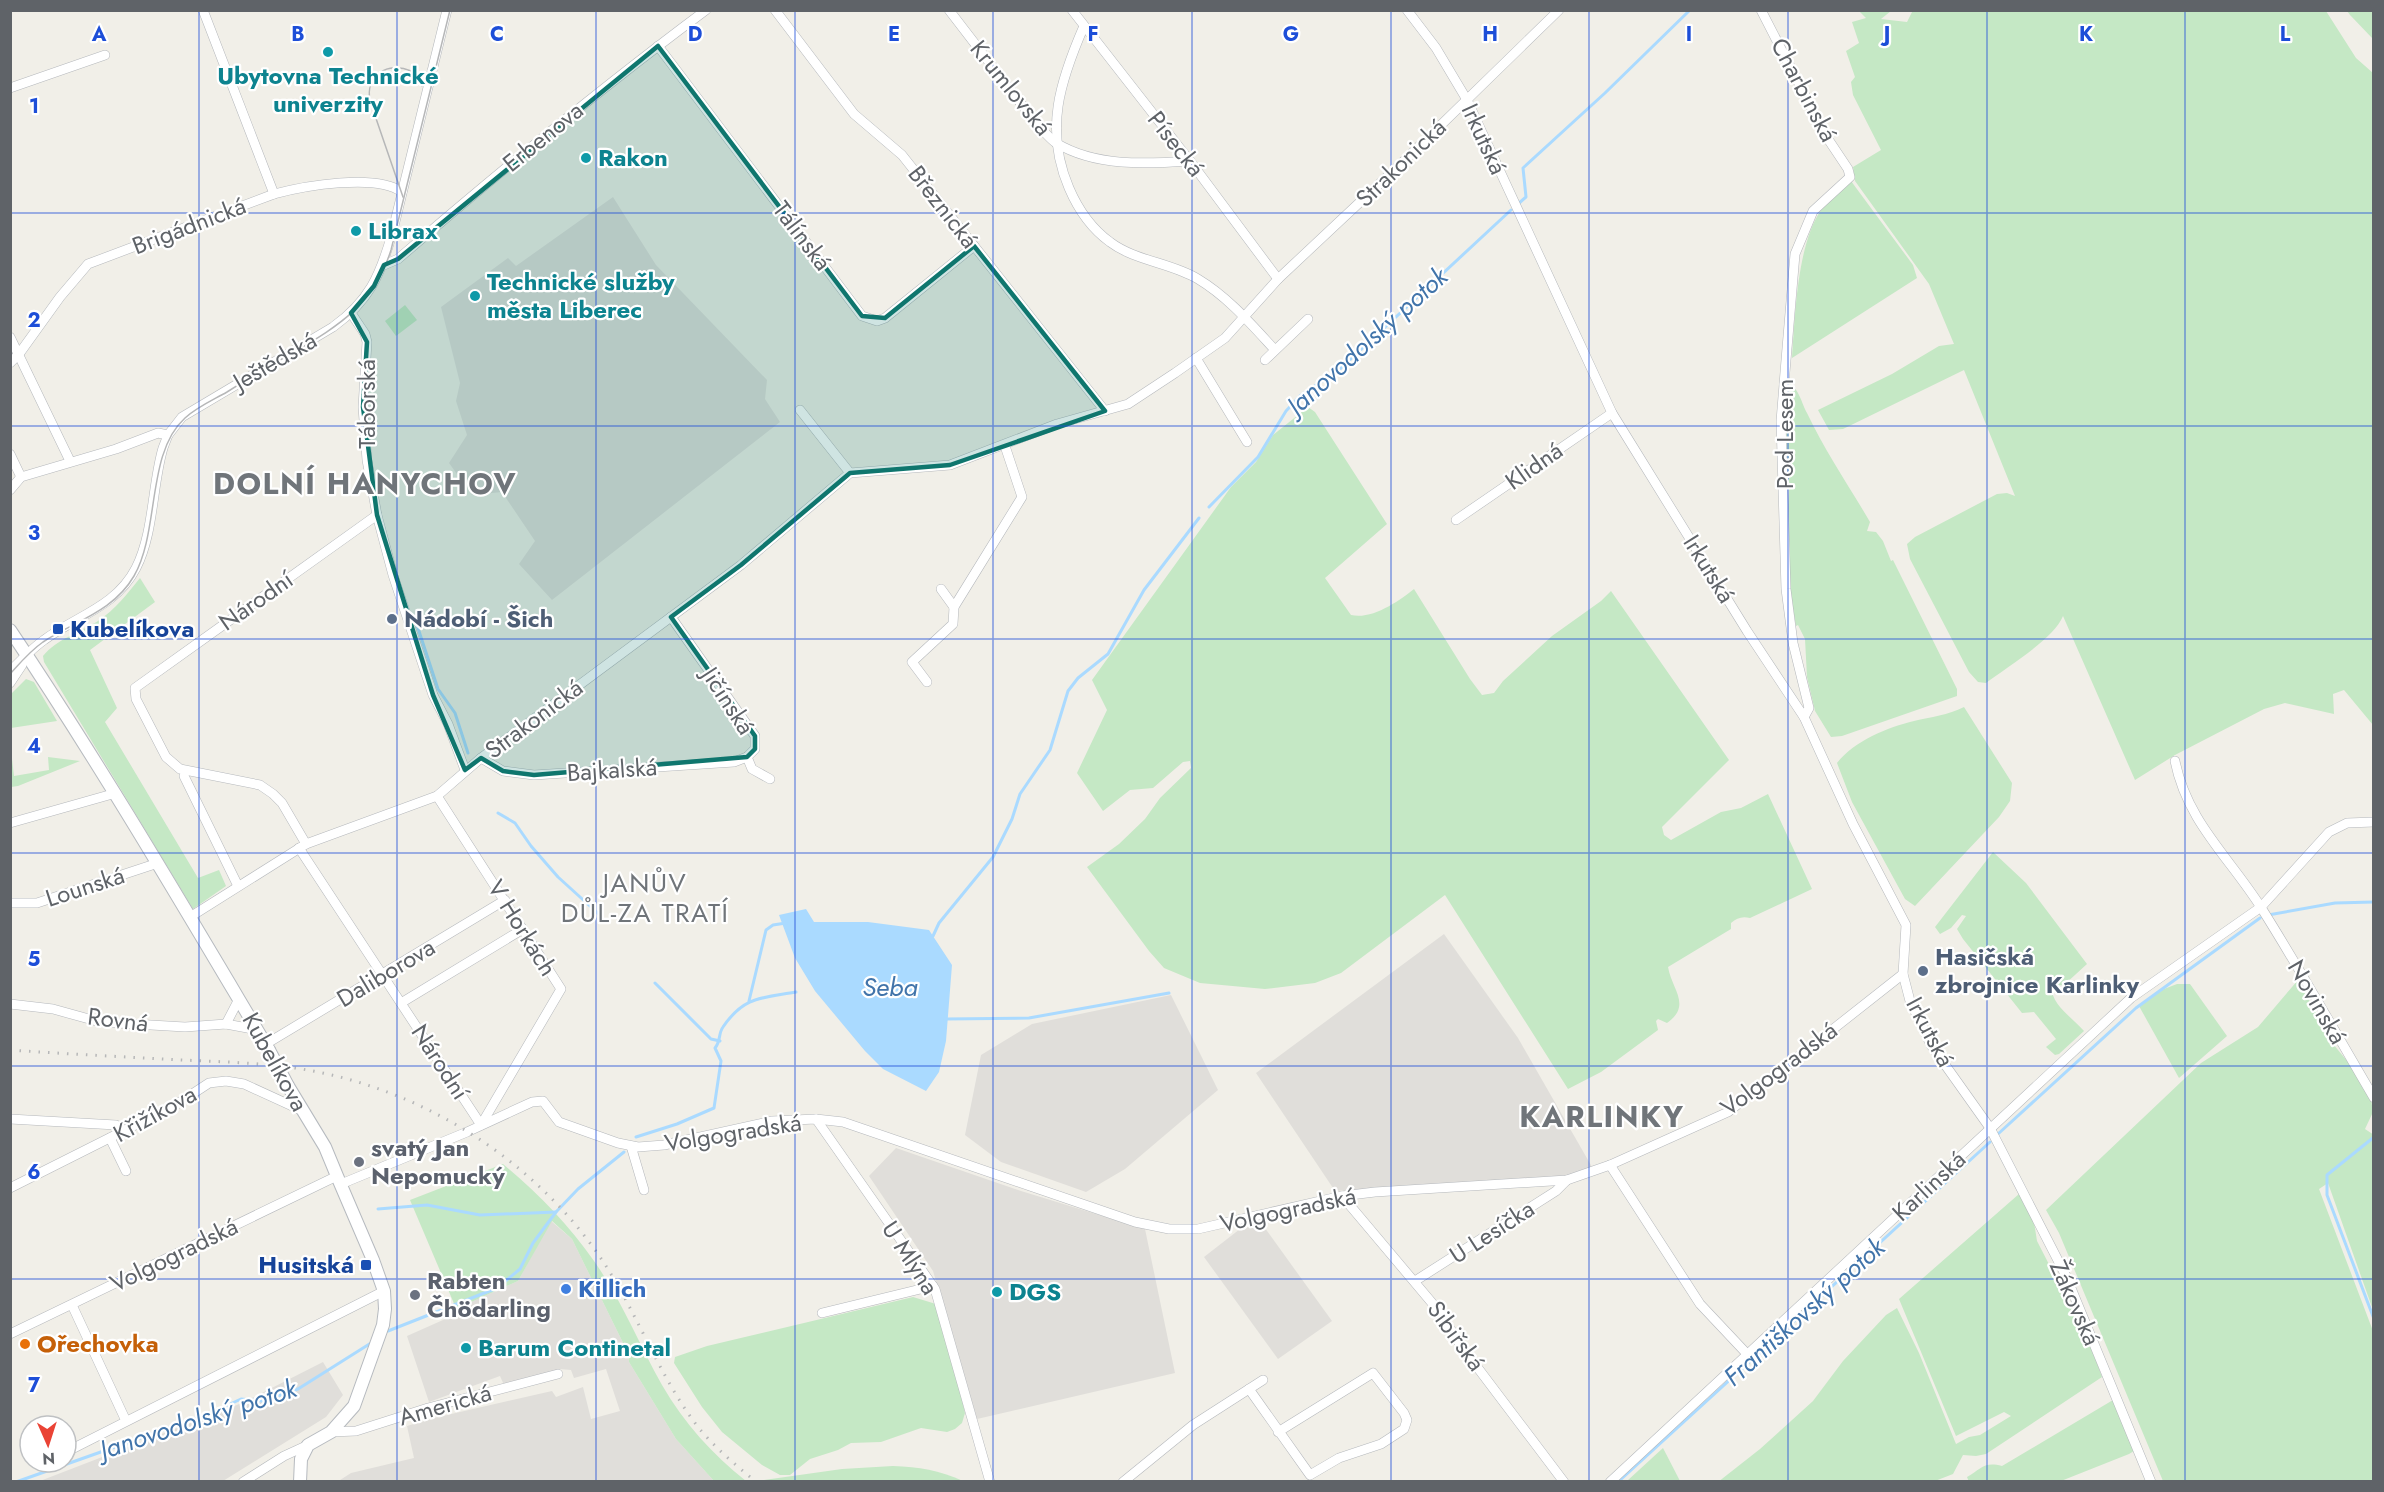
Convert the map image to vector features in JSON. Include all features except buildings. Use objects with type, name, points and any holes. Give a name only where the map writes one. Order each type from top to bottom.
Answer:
[{"type":"street","points":[[204,10],[274,194]]},
{"type":"street","name":"Ještědská","points":[[10,671],[44,639],[99,609],[128,581],[142,552],[159,461],[168,435],[182,417],[333,327],[351,313],[374,286],[384,265],[447,10]]},
{"type":"street","name":"Erbenova","points":[[384,265],[398,259],[545,135],[706,10]]},
{"type":"street","name":"Březnická","points":[[775,10],[854,114],[902,155],[1105,411]]},
{"type":"street","name":"Krumlovská","points":[[949,10],[1039,127],[1056,143],[1095,157],[1122,162],[1148,164],[1190,160]]},
{"type":"street","name":"Písecká","points":[[1072,10],[1190,160],[1278,279]]},
{"type":"street","name":"Irkutská","points":[[1407,10],[1436,48],[1467,100],[1612,413],[1747,631],[1804,717],[1853,824],[1906,925],[1903,974],[1910,1001],[1930,1045],[1990,1128]]},
{"type":"street","name":"Strakonická","points":[[190,917],[302,846],[437,796],[465,770],[741,565],[850,473],[950,465],[1058,424],[1128,404],[1225,338],[1278,279],[1559,10]]},
{"type":"street","name":"Charbinská","points":[[1761,10],[1826,136],[1848,169]]},
{"type":"street","points":[[1084,26],[1064,75],[1058,102],[1056,143],[1060,167],[1078,208],[1110,243],[1196,277],[1217,291],[1275,350]]},
{"type":"street","name":"Tálínská","points":[[658,46],[862,315],[878,321],[885,318],[974,246]]},
{"type":"street","points":[[10,88],[105,55]]},
{"type":"street","name":"Pod Lesem","points":[[1804,717],[1809,708],[1793,643],[1786,589],[1781,421],[1795,254],[1813,211],[1847,182],[1851,177],[1848,169]]},
{"type":"street","name":"Brigádnická","points":[[10,363],[88,264],[274,194],[297,188],[342,182],[394,186],[402,192]]},
{"type":"street","name":"Táborská","points":[[351,313],[362,328],[367,342],[364,417],[367,460],[377,515],[393,575],[433,695],[448,724],[465,770]]},
{"type":"street","points":[[1265,360],[1308,320]]},
{"type":"street","points":[[10,337],[70,461]]},
{"type":"street","points":[[1196,358],[1247,442]]},
{"type":"street","points":[[800,410],[850,473]]},
{"type":"street","name":"Klidná","points":[[1456,520],[1612,413]]},
{"type":"street","points":[[10,490],[21,477],[116,449],[158,433],[168,435]]},
{"type":"street","points":[[927,682],[912,662],[953,624],[954,607],[1022,497],[1005,446]]},
{"type":"street","points":[[10,454],[21,477]]},
{"type":"street","name":"Národní","points":[[377,515],[135,688],[136,699],[166,757],[180,769],[260,785],[282,803],[302,846],[481,1125]]},
{"type":"street","points":[[941,589],[954,607]]},
{"type":"street","name":"Jičínská","points":[[671,617],[755,736],[755,749],[747,758],[752,769],[770,779]]},
{"type":"street","name":"Kubelíkova","points":[[10,630],[116,793],[240,999],[325,1147],[384,1291],[383,1325],[354,1406],[331,1432],[308,1445]]},
{"type":"street","name":"Ještědská","points":[[10,683],[27,655]]},
{"type":"street","name":"Bajkalská","points":[[481,758],[503,771],[534,775],[735,762],[747,758]]},
{"type":"street","points":[[2175,762],[2180,785],[2196,818],[2261,907]]},
{"type":"street","points":[[184,776],[238,886]]},
{"type":"street","points":[[10,823],[116,793]]},
{"type":"street","name":"V Horkách","points":[[437,796],[561,988],[481,1125]]},
{"type":"street","name":"Karlinská","points":[[1610,1482],[2131,998],[2261,907],[2329,832],[2348,823],[2373,822]]},
{"type":"street","name":"Lounská","points":[[10,903],[38,903],[158,863]]},
{"type":"street","name":"Daliborova","points":[[268,1047],[505,900]]},
{"type":"street","name":"Novinská","points":[[2261,907],[2373,1098]]},
{"type":"street","points":[[401,1003],[524,929]]},
{"type":"street","name":"Volgogradská","points":[[10,1334],[339,1180],[481,1125],[532,1102],[543,1101],[559,1122],[631,1146],[664,1145],[772,1121],[816,1119],[843,1122],[1135,1222],[1168,1228],[1198,1229],[1342,1196],[1375,1192],[1567,1180],[1610,1165],[1728,1112],[1903,974]]},
{"type":"street","points":[[226,1024],[240,999]]},
{"type":"street","name":"Rovná","points":[[10,1004],[53,1009],[100,1022],[185,1027],[226,1024],[258,1030]]},
{"type":"street","name":"Křižíkova","points":[[10,1188],[177,1104],[209,1083],[226,1081],[244,1084],[303,1111]]},
{"type":"street","points":[[10,1119],[116,1125],[124,1131]]},
{"type":"street","name":"U Mlýna","points":[[816,1119],[933,1286],[990,1482]]},
{"type":"street","name":"Žákovská","points":[[1990,1128],[2066,1276],[2151,1482]]},
{"type":"street","points":[[110,1138],[126,1171]]},
{"type":"street","name":"Volgogradská","points":[[631,1146],[644,1190]]},
{"type":"street","points":[[1610,1165],[1700,1304],[1748,1355]]},
{"type":"street","name":"U Lesíčka","points":[[1415,1281],[1556,1191],[1567,1180]]},
{"type":"street","name":"Sibiřská","points":[[1342,1196],[1415,1281],[1564,1482]]},
{"type":"street","points":[[822,1313],[933,1286]]},
{"type":"street","points":[[78,1446],[384,1291]]},
{"type":"street","points":[[72,1305],[126,1421]]},
{"type":"street","points":[[1249,1389],[1278,1432],[1312,1478],[1339,1458],[1382,1444],[1404,1429],[1407,1420],[1371,1370],[1278,1432]]},
{"type":"street","name":"Americká","points":[[331,1432],[356,1431],[428,1408],[558,1374]]},
{"type":"street","points":[[1123,1482],[1193,1425],[1263,1380]]},
{"type":"street","points":[[243,1482],[284,1456],[308,1445]]},
{"type":"street","points":[[300,1482],[301,1459],[308,1445]]},
{"type":"highlighted area","points":[[658,46],[862,316],[885,318],[974,246],[1105,411],[950,465],[850,473],[741,565],[671,617],[755,736],[755,749],[747,757],[534,775],[503,771],[481,758],[465,770],[433,695],[377,515],[363,407],[367,342],[351,313],[374,286],[384,265],[398,259]]},
{"type":"shaded area","name":"Technické služby města Liberec","points":[[613,197],[656,265],[767,380],[765,399],[780,422],[552,600],[519,564],[535,541],[502,492],[472,495],[449,463],[467,435],[456,401],[460,383],[441,307],[508,258],[516,266]]},
{"type":"shaded area","points":[[1444,934],[1518,1038],[1592,1167],[1568,1176],[1335,1191],[1256,1073]]},
{"type":"shaded area","points":[[1171,995],[1218,1090],[1125,1169],[1086,1192],[1001,1162],[965,1135],[981,1055],[1032,1024]]},
{"type":"shaded area","points":[[896,1148],[1021,1191],[1145,1229],[1175,1373],[977,1419],[933,1271],[869,1176]]},
{"type":"shaded area","points":[[551,1221],[572,1239],[628,1353],[629,1362],[676,1439],[714,1481],[337,1482],[351,1473],[414,1458],[407,1426],[434,1418],[552,1391],[556,1397],[583,1387],[591,1419],[620,1411],[606,1369],[574,1378],[571,1370],[560,1369],[504,1385],[500,1376],[429,1402],[407,1336],[470,1308],[469,1303],[518,1281]]},
{"type":"shaded area","points":[[1262,1224],[1332,1321],[1278,1359],[1204,1257],[1240,1229]]},
{"type":"shaded area","points":[[323,1362],[343,1395],[326,1417],[223,1481],[40,1481],[58,1474],[78,1474],[78,1466],[242,1403]]},
{"type":"green space","points":[[1913,10],[2326,11],[2356,58],[2373,73],[2373,725],[2344,690],[2333,694],[2334,714],[2285,703],[2264,709],[2175,755],[2135,780],[2063,616],[2058,625],[2040,643],[1986,683],[1978,682],[1969,672],[1910,559],[1907,544],[1915,537],[1997,494],[2007,493],[2015,496],[1964,370],[1843,429],[1829,430],[1818,410],[1892,374],[1939,346],[1954,344],[1929,284],[1855,181],[1853,167],[1881,150],[1853,95],[1851,82],[1855,77],[1846,51],[1859,43],[1852,22],[1866,18],[1859,11],[1891,11],[1881,19],[1907,22]]},
{"type":"green space","points":[[2347,11],[2373,11],[2373,39],[2350,15]]},
{"type":"green space","points":[[1851,181],[1913,265],[1917,278],[1792,358],[1799,281],[1807,242],[1821,210]]},
{"type":"green space","points":[[405,305],[417,320],[396,336],[385,321]]},
{"type":"green space","points":[[1788,383],[1797,391],[1821,441],[1870,522],[1867,531],[1876,532],[1883,541],[1957,689],[1957,696],[1842,736],[1831,737],[1815,711],[1807,677],[1805,639],[1798,625],[1796,626],[1786,570],[1789,491],[1783,425]]},
{"type":"green space","points":[[1308,407],[1315,412],[1387,524],[1325,578],[1351,615],[1368,615],[1376,612],[1393,604],[1414,589],[1482,695],[1494,693],[1503,681],[1552,636],[1601,601],[1611,591],[1729,760],[1662,827],[1664,835],[1671,840],[1721,812],[1741,808],[1768,794],[1812,889],[1750,918],[1742,917],[1735,920],[1731,923],[1731,929],[1668,967],[1679,1003],[1674,1016],[1667,1023],[1658,1019],[1656,1021],[1658,1030],[1601,1072],[1568,1089],[1445,895],[1341,973],[1315,983],[1265,989],[1200,983],[1164,968],[1087,867],[1119,844],[1145,819],[1160,798],[1191,768],[1190,761],[1183,762],[1153,788],[1130,790],[1103,811],[1077,773],[1107,710],[1092,680],[1231,487],[1256,462],[1273,435]]},
{"type":"green space","points":[[140,578],[155,602],[90,650],[117,708],[105,722],[198,878],[219,870],[226,886],[193,909],[44,662],[43,656],[62,641],[104,616],[121,601]]},
{"type":"green space","points":[[26,679],[34,682],[57,721],[11,728],[11,694]]},
{"type":"green space","points":[[1964,707],[2012,783],[2010,801],[1999,817],[1915,906],[1905,899],[1852,802],[1837,763],[1853,748],[1883,731]]},
{"type":"green space","points":[[11,750],[14,776],[49,770],[48,757],[80,761],[11,787]]},
{"type":"green space","points":[[1993,852],[2026,883],[2087,964],[2064,985],[2051,986],[2055,1000],[2063,1011],[2084,1031],[2059,1054],[2055,1055],[2046,1047],[2056,1039],[2034,1012],[2022,1013],[1963,939],[1957,929],[1966,916],[1962,915],[1951,928],[1940,934],[1935,927]]},
{"type":"green space","points":[[2298,980],[2333,1044],[2353,1068],[2371,1099],[2373,1112],[2365,1129],[2374,1135],[2373,1310],[2328,1183],[2319,1189],[2373,1331],[2373,1481],[2163,1481],[2059,1233],[2046,1210],[2201,1063],[2258,1027]]},
{"type":"green space","points":[[2177,984],[2190,984],[2227,1036],[2179,1078],[2139,1006],[2164,989]]},
{"type":"green space","points":[[503,1164],[552,1210],[584,1247],[613,1291],[662,1385],[689,1425],[710,1449],[746,1481],[714,1481],[676,1439],[629,1362],[628,1353],[572,1239],[552,1221],[518,1281],[469,1303],[470,1308],[458,1313],[410,1200]]},
{"type":"green space","points":[[2019,1194],[2034,1222],[2037,1241],[2090,1344],[2102,1377],[1986,1454],[1963,1455],[1953,1474],[1935,1481],[1718,1482],[1760,1449],[1813,1401],[1843,1361],[1886,1315],[1897,1308],[1919,1353],[1956,1444],[1969,1437],[1980,1435],[2011,1416],[2004,1412],[1956,1436],[1899,1299]]},
{"type":"green space","points":[[913,1297],[936,1304],[953,1358],[965,1413],[962,1423],[947,1432],[921,1428],[881,1442],[851,1443],[810,1459],[790,1475],[780,1475],[762,1465],[722,1432],[702,1407],[674,1363],[675,1357],[707,1346]]},
{"type":"green space","points":[[2113,1400],[2134,1451],[2129,1454],[2061,1481],[1969,1482],[1967,1477],[1983,1467],[1991,1464],[2002,1466]]},
{"type":"green space","points":[[1663,1448],[1680,1481],[1627,1481]]},
{"type":"green space","points":[[893,1466],[929,1470],[963,1481],[767,1482],[764,1480],[842,1469]]},
{"type":"water","name":"Seba","points":[[806,909],[814,922],[868,922],[929,930],[952,965],[946,1041],[939,1072],[926,1091],[883,1069],[815,991],[795,958],[779,915]]},
{"type":"waterway","name":"Janovodolský potok","points":[[1518,204],[1526,197],[1523,168],[1605,93],[1690,10]]},
{"type":"waterway","name":"Janovodolský potok","points":[[1209,507],[1258,457],[1286,411],[1300,396],[1340,369],[1511,210]]},
{"type":"waterway","name":"Janovodolský potok","points":[[933,936],[939,923],[993,857],[1012,819],[1020,794],[1050,750],[1068,691],[1078,678],[1108,654],[1144,590],[1199,518]]},
{"type":"waterway","points":[[415,619],[438,689],[455,713],[468,753]]},
{"type":"waterway","points":[[498,813],[515,823],[531,846],[558,877],[602,917]]},
{"type":"waterway","name":"Františkovský potok","points":[[2268,915],[2335,903],[2374,902]]},
{"type":"waterway","name":"Františkovský potok","points":[[1998,1134],[2136,1008],[2260,918]]},
{"type":"waterway","points":[[749,1001],[766,930],[773,925],[786,923]]},
{"type":"waterway","points":[[655,983],[711,1039],[720,1041]]},
{"type":"waterway","name":"Janovodolský potok","points":[[636,1137],[677,1124],[714,1108],[721,1061],[715,1048],[723,1027],[738,1009],[746,1004],[763,998],[796,992]]},
{"type":"waterway","points":[[945,1019],[1029,1018],[1169,993]]},
{"type":"waterway","points":[[2374,1137],[2327,1175],[2327,1195],[2374,1319]]},
{"type":"waterway","name":"Františkovský potok","points":[[1618,1482],[1990,1142]]},
{"type":"waterway","name":"Janovodolský potok","points":[[388,1331],[497,1288],[520,1269],[533,1243],[556,1212],[578,1189],[624,1152]]},
{"type":"waterway","points":[[378,1209],[427,1205],[480,1215],[556,1212]]},
{"type":"waterway","name":"Janovodolský potok","points":[[16,1482],[211,1413],[241,1399],[262,1401],[298,1389],[371,1343]]},
{"type":"tram line","points":[[10,674],[29,653],[43,642],[93,615],[115,599],[134,576],[142,558],[164,451],[173,433],[185,418],[326,332],[353,311],[375,285],[391,250],[450,10]]},
{"type":"tram line","points":[[403,197],[370,101],[369,92],[371,84],[380,72],[394,68],[411,71],[422,86]]},
{"type":"railway","points":[[10,1050],[248,1063],[297,1068],[356,1081],[397,1096],[437,1114],[475,1136],[511,1162],[573,1222],[613,1278],[659,1365],[698,1427],[711,1442],[756,1482]]},
{"type":"place","name":"Ubytovna Technické univerzity","points":[[328,52]]},
{"type":"place","name":"Rakon","points":[[586,158]]},
{"type":"place","name":"Librax","points":[[356,231]]},
{"type":"place","name":"Technické služby města Liberec","points":[[475,296]]},
{"type":"place","name":"Nádobí - Šich","points":[[392,619]]},
{"type":"place","name":"Kubelíkova","points":[[58,629]]},
{"type":"place","name":"Hasičská zbrojnice Karlinky","points":[[1923,971]]},
{"type":"place","name":"svatý Jan Nepomucký","points":[[359,1162]]},
{"type":"place","name":"Husitská","points":[[366,1265]]},
{"type":"place","name":"Killich","points":[[566,1289]]},
{"type":"place","name":"DGS","points":[[997,1292]]},
{"type":"place","name":"Rabten Čhödarling","points":[[415,1295]]},
{"type":"place","name":"Ořechovka","points":[[25,1344]]},
{"type":"place","name":"Barum Continetal","points":[[466,1348]]},
{"type":"district","name":"DOLNÍ HANYCHOV","points":[[365,484]]},
{"type":"district","name":"JANŮV DŮL-ZA TRATÍ","points":[[645,898]]},
{"type":"district","name":"KARLINKY","points":[[1602,1117]]}]
